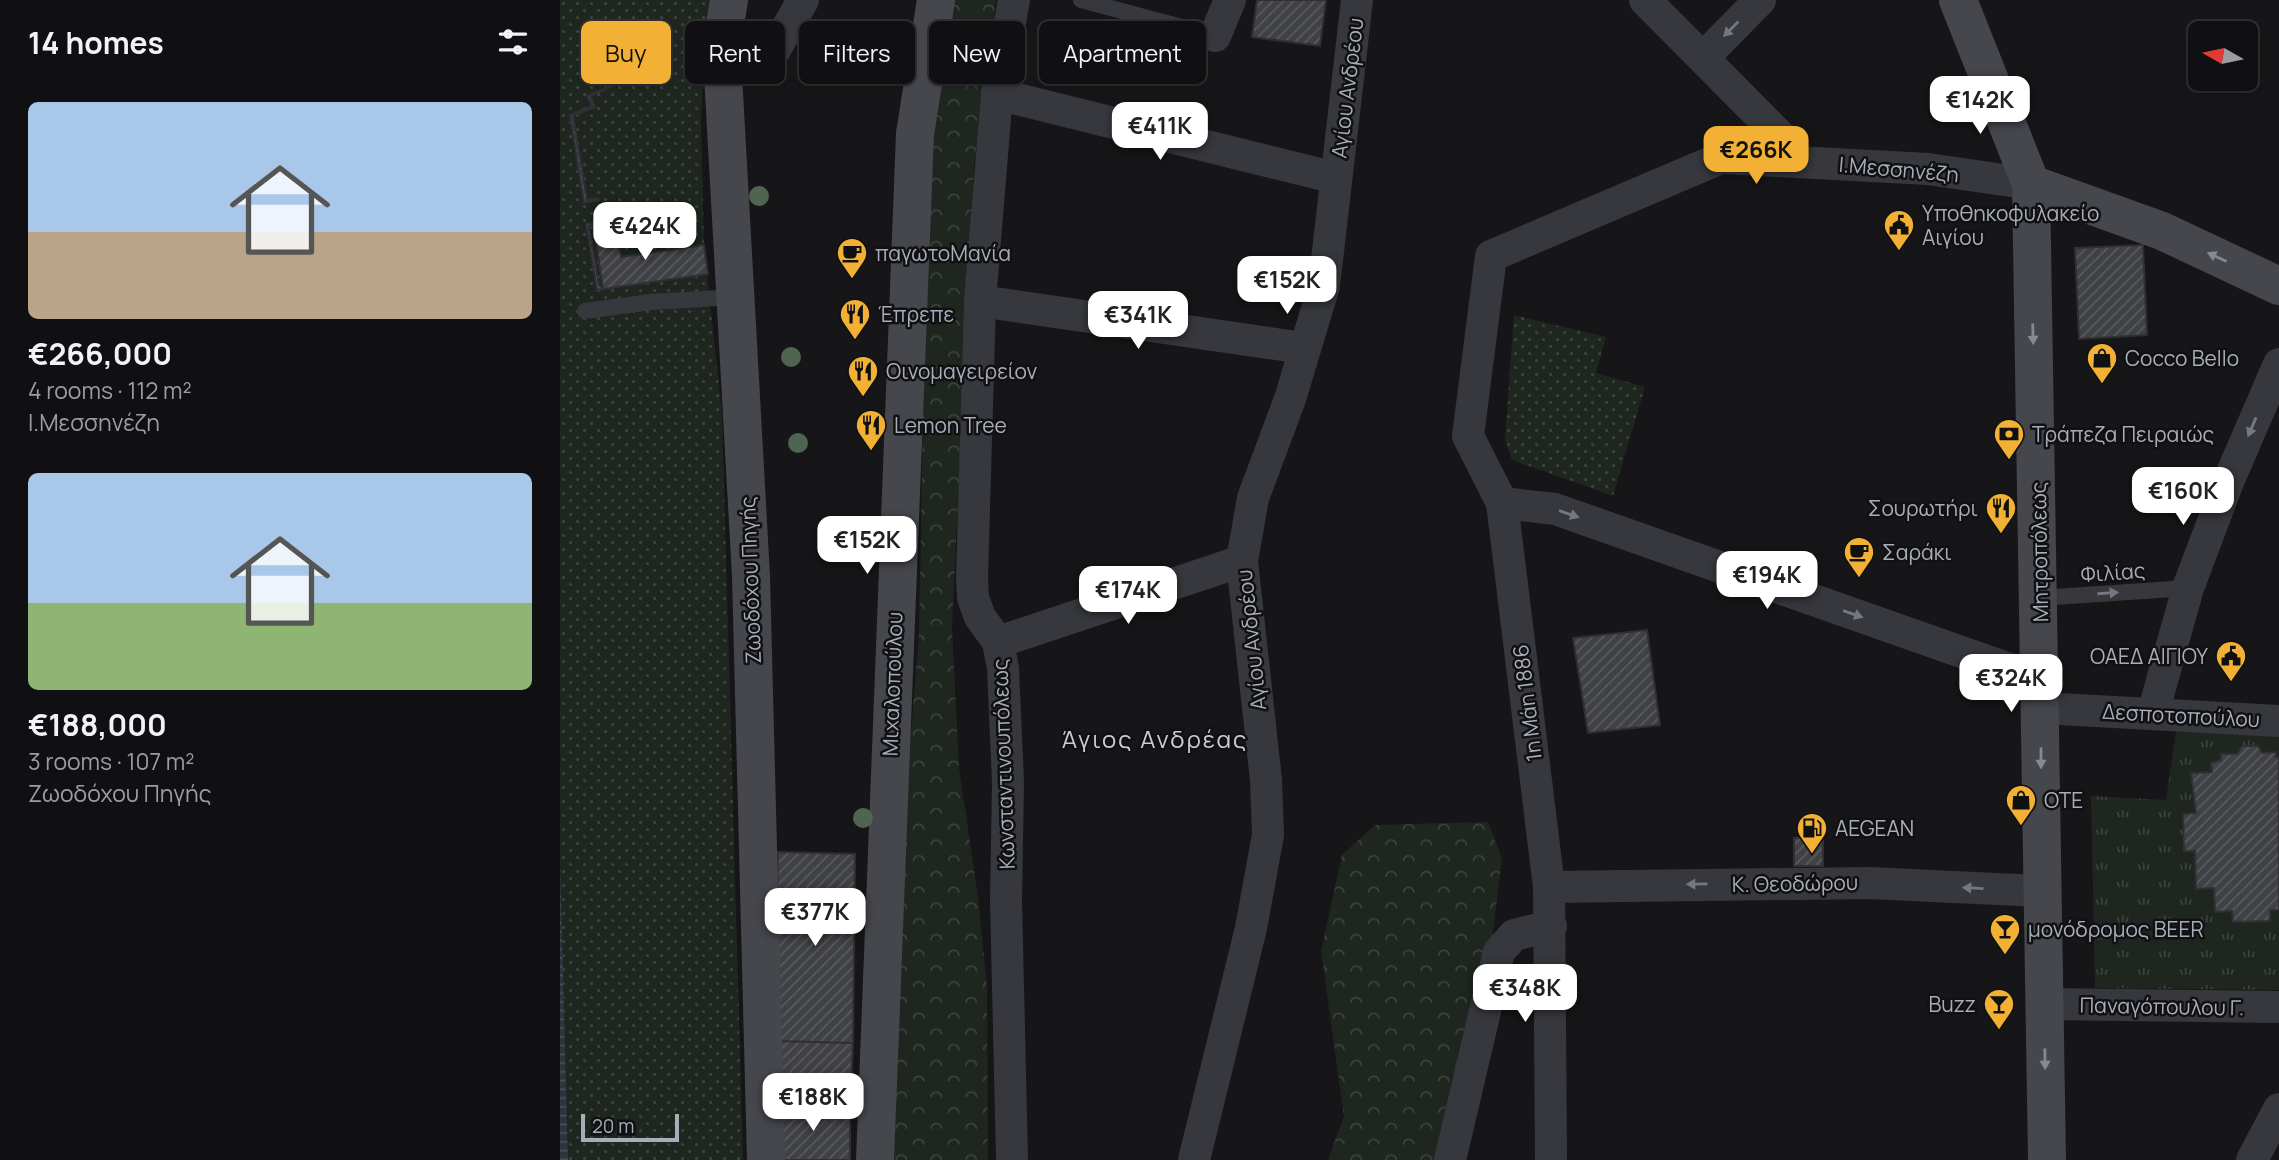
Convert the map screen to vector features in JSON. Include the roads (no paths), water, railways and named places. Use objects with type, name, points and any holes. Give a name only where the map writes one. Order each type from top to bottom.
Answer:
[{"type":"street","name":"Ζωοδόχου Πηγής","points":[[726,21],[729,0]]},
{"type":"street","points":[[785,32],[803,0]]},
{"type":"street","name":"Μιχαλοπούλου","points":[[875,1160],[915,134],[936,0]]},
{"type":"street","name":"Κωνσταντινουπόλεως","points":[[1012,1160],[1006,900],[1008,783],[1003,668],[998,642],[980,617],[973,598],[972,578],[980,301],[997,94],[1014,0]]},
{"type":"street","points":[[1215,36],[1230,0]]},
{"type":"street","name":"Αγίου Ανδρέου","points":[[1194,1160],[1251,928],[1268,835],[1266,780],[1242,561],[1253,498],[1290,399],[1303,348],[1324,286],[1357,0]]},
{"type":"street","points":[[1646,0],[1784,140],[1784,161]]},
{"type":"street","points":[[1703,58],[1760,0]]},
{"type":"street","name":"Μητροπόλεως","points":[[1958,0],[2031,184],[2040,598],[2041,891],[2047,1160]]},
{"type":"street","name":"Ζωοδόχου Πηγής","points":[[724,84],[751,576],[766,1160]]},
{"type":"street","points":[[997,94],[1336,178]]},
{"type":"street","name":"Ι.Μεσσηνέζη","points":[[1492,256],[1721,158],[1928,169],[2031,184]]},
{"type":"street","points":[[2031,184],[2162,231],[2279,286]]},
{"type":"street","name":"1η Μάη 1886","points":[[1492,256],[1468,436],[1502,503],[1549,887],[1551,1160]]},
{"type":"street","points":[[980,301],[1303,348]]},
{"type":"street","points":[[2153,713],[2189,587],[2228,482],[2279,364]]},
{"type":"street","name":"Δεσποτοπούλου","points":[[1502,503],[1555,509],[2041,694],[2153,713],[2279,721]]},
{"type":"street","points":[[998,642],[1242,561]]},
{"type":"street","name":"Κ. Θεοδώρου","points":[[1549,887],[1869,883],[2041,891]]},
{"type":"street","points":[[1450,1160],[1499,952],[1514,935],[1551,926]]},
{"type":"street","name":"Παναγόπουλου Γ.","points":[[2044,1004],[2279,1007]]},
{"type":"street","points":[[2252,1160],[2279,1109]]},
{"type":"lane","points":[[1081,0],[1215,36]]},
{"type":"lane","points":[[585,311],[651,302],[736,298]]},
{"type":"lane","name":"Φιλίας","points":[[2040,598],[2189,587]]},
{"type":"place","name":"Υποθηκοφυλακείο Αιγίου","points":[[1899,252]]},
{"type":"place","name":"παγωτοΜανία","points":[[852,280]]},
{"type":"place","name":"Έπρεπε","points":[[855,341]]},
{"type":"place","name":"Cocco Bello","points":[[2102,385]]},
{"type":"place","name":"Οινομαγειρείον","points":[[863,398]]},
{"type":"place","name":"Lemon Tree","points":[[871,452]]},
{"type":"place","name":"Τράπεζα Πειραιώς","points":[[2009,461]]},
{"type":"place","name":"Σουρωτήρι","points":[[2001,535]]},
{"type":"place","name":"Σαράκι","points":[[1859,579]]},
{"type":"place","name":"ΟΑΕΔ ΑΙΓΙΟΥ","points":[[2231,683]]},
{"type":"place","name":"ΟΤΕ","points":[[2021,827]]},
{"type":"place","name":"AEGEAN","points":[[1812,855]]},
{"type":"place","name":"μονόδρομος BEER","points":[[2005,956]]},
{"type":"place","name":"Buzz","points":[[1999,1031]]},
{"type":"district","name":"Άγιος Ανδρέας","points":[[1155,738]]}]
